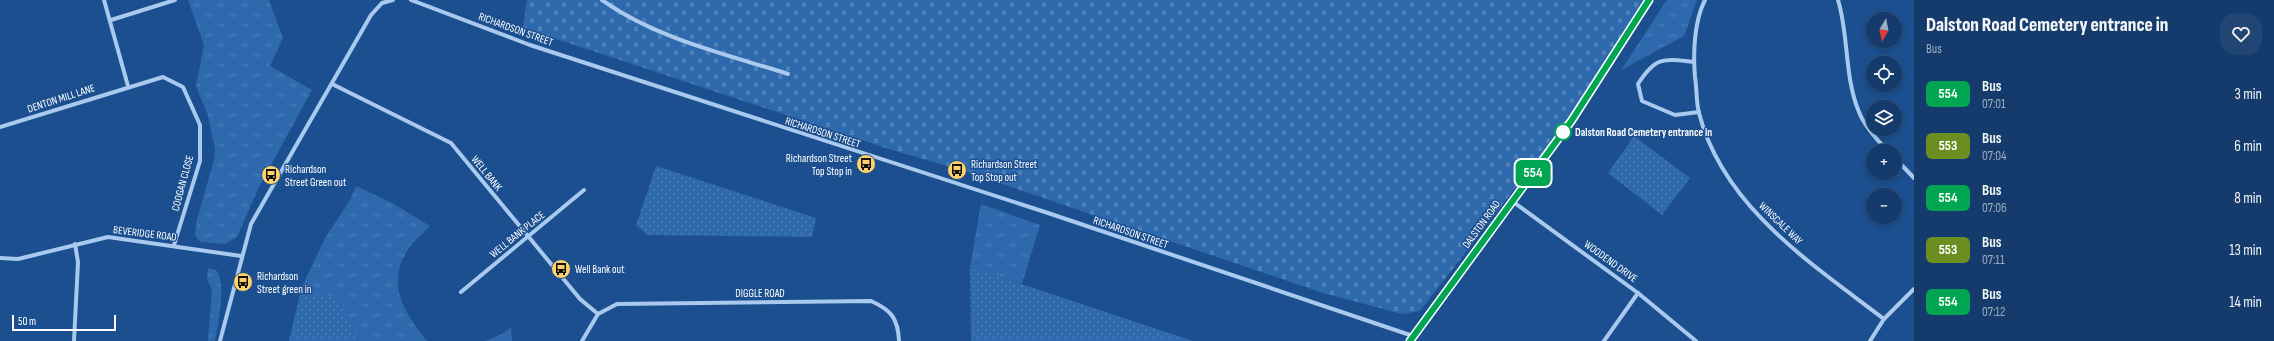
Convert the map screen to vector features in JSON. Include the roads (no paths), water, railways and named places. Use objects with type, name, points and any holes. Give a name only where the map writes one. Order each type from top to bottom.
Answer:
[{"type":"main road","name":"DALSTON ROAD","points":[[1411,338],[1588,96],[1606,64],[1649,0]]},
{"type":"street","points":[[104,0],[111,20],[128,86]]},
{"type":"street","points":[[111,20],[174,0]]},
{"type":"street","points":[[378,0],[382,4]]},
{"type":"street","points":[[220,341],[241,256],[251,224],[365,24],[382,4],[393,0]]},
{"type":"street","name":"RICHARDSON STREET","points":[[411,0],[530,45],[1048,213],[1411,338]]},
{"type":"street","points":[[602,0],[632,18],[670,36],[788,74]]},
{"type":"street","name":"WINSCALE WAY","points":[[1705,0],[1693,51],[1699,112],[1706,133],[1725,171],[1752,209],[1785,242],[1884,319]]},
{"type":"street","points":[[1838,0],[1843,17],[1848,73],[1859,113],[1883,144]]},
{"type":"street","points":[[1694,62],[1675,60],[1658,61],[1648,68],[1638,84],[1642,101],[1675,115],[1699,112]]},
{"type":"street","name":"COOGAN CLOSE","points":[[128,86],[163,77],[183,87],[200,125],[200,161],[174,245]]},
{"type":"street","name":"WELL BANK","points":[[332,84],[451,143],[580,300],[598,314]]},
{"type":"street","name":"DENTON MILL LANE","points":[[0,127],[128,86]]},
{"type":"street","points":[[1902,165],[1914,178]]},
{"type":"street","name":"WELL BANK PLACE","points":[[460,292],[528,238],[584,190]]},
{"type":"street","name":"WOODEND DRIVE","points":[[1512,201],[1638,292],[1696,341]]},
{"type":"street","name":"BEVERIDGE ROAD","points":[[0,258],[18,259],[108,237],[174,245],[241,256]]},
{"type":"street","points":[[74,341],[78,262],[75,244]]},
{"type":"street","points":[[1870,341],[1884,319],[1914,289]]},
{"type":"street","points":[[1604,341],[1638,292]]},
{"type":"street","name":"DIGGLE ROAD","points":[[598,314],[617,304],[871,302],[887,308],[899,327],[899,341]]},
{"type":"street","points":[[582,341],[598,314]]},
{"type":"place","name":"Dalston Road Cemetery entrance in","points":[[1563,132]]},
{"type":"place","name":"Richardson Street Top Stop in","points":[[866,164]]},
{"type":"place","name":"Richardson Street Top Stop out","points":[[957,170]]},
{"type":"place","name":"Richardson Street Green out","points":[[271,175]]},
{"type":"place","name":"Well Bank out","points":[[561,269]]},
{"type":"place","name":"Richardson Street green in","points":[[243,282]]}]
